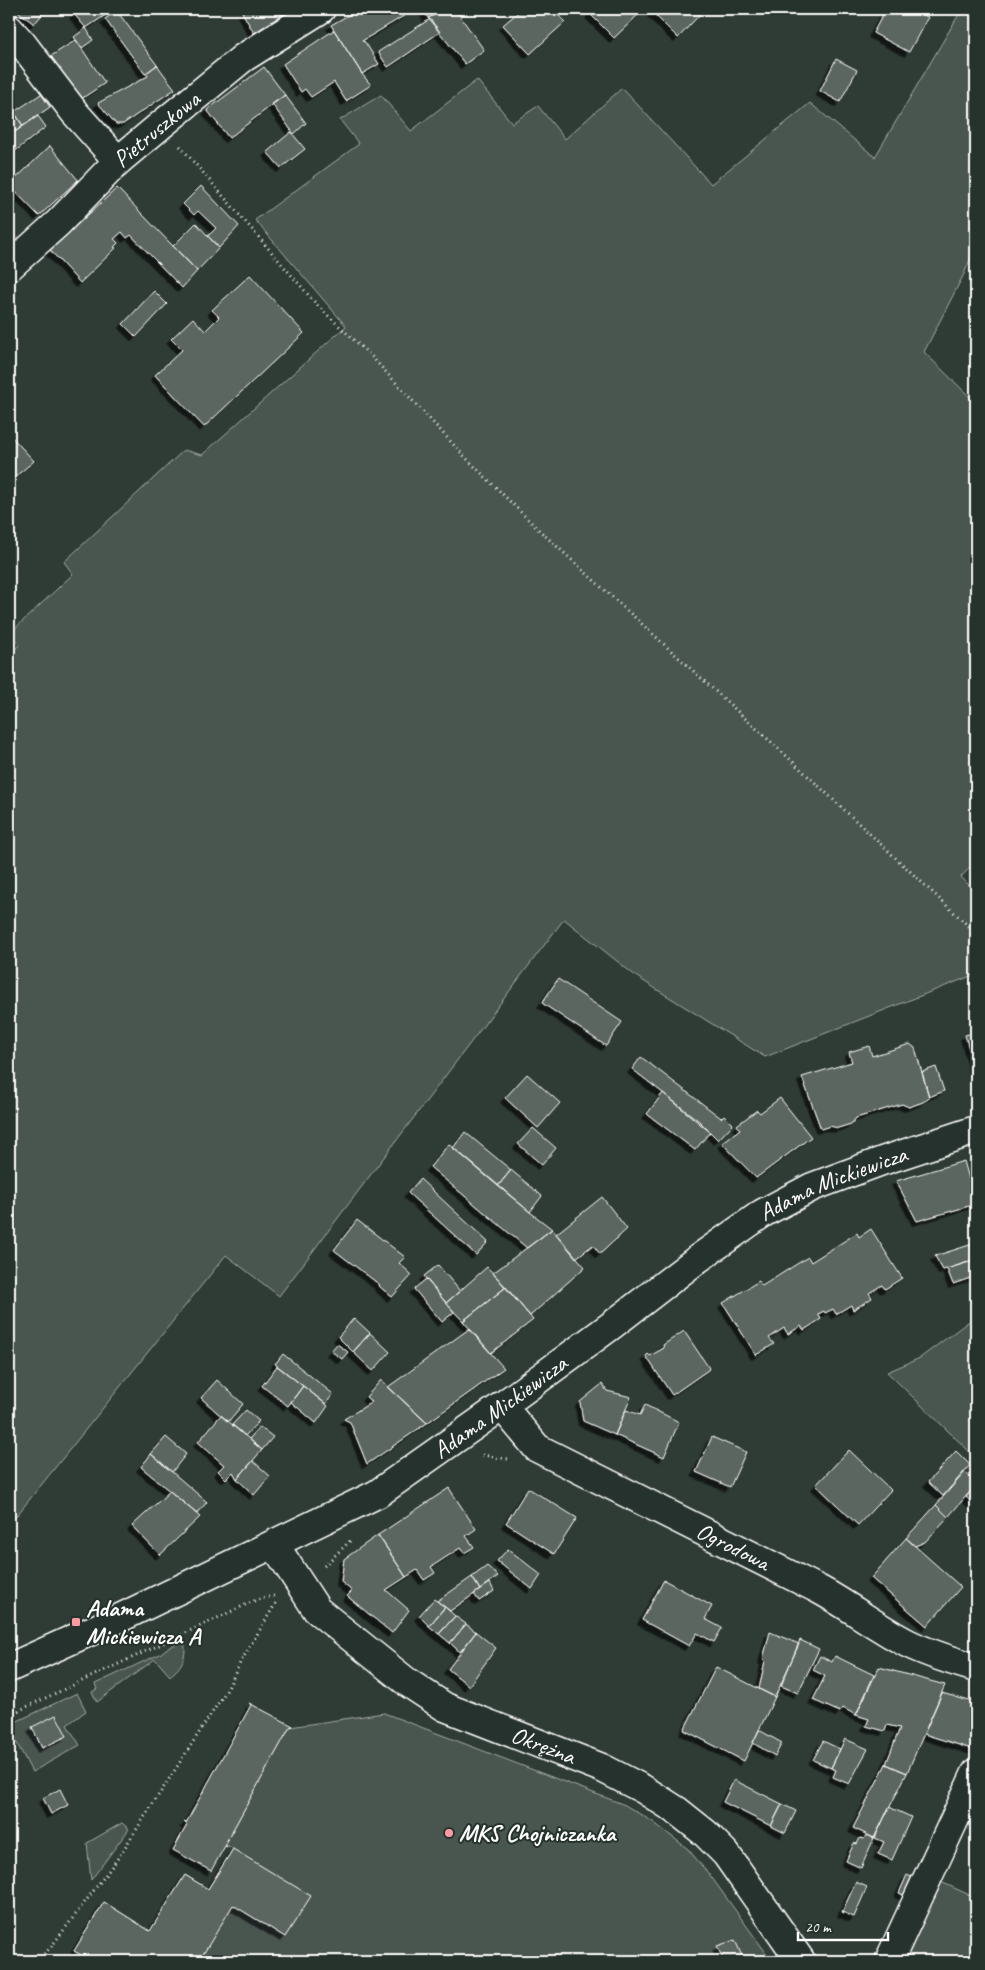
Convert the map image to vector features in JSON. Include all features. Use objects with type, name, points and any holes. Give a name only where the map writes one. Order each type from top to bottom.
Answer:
[{"type":"street","name":"Pietruszkowa","points":[[9,267],[58,223],[118,161],[161,125],[243,58],[321,9]]},
{"type":"street","points":[[9,29],[21,42],[75,114],[118,161]]},
{"type":"street","name":"Adama Mickiewicza","points":[[9,1668],[122,1617],[377,1494],[502,1406],[699,1258],[763,1213],[812,1187],[882,1161],[976,1130]]},
{"type":"street","name":"Ogrodowa","points":[[502,1406],[537,1448],[818,1589],[906,1642],[933,1655],[976,1668]]},
{"type":"street","name":"Okrężna","points":[[274,1544],[317,1610],[407,1682],[445,1707],[602,1768],[644,1789],[705,1833],[726,1854],[801,1961]]},
{"type":"street","points":[[889,1961],[976,1773]]},
{"type":"path","points":[[161,125],[318,306],[371,356],[466,458],[540,531],[583,568],[976,933]]},
{"type":"path","points":[[9,1715],[256,1600],[281,1595],[240,1663],[228,1688],[116,1861],[51,1947],[37,1961]]},
{"type":"shaded area","points":[[962,9],[976,9],[976,246],[964,274],[924,352],[976,403],[976,861],[961,877],[976,892],[976,974],[765,1057],[637,977],[564,919],[279,1296],[226,1255],[9,1525],[9,655],[19,645],[10,633],[73,574],[64,562],[184,450],[202,455],[346,326],[255,220],[359,144],[340,120],[381,95],[411,131],[477,80],[512,123],[538,106],[565,139],[622,88],[711,184],[810,103],[875,157]]},
{"type":"shaded area","points":[[976,1316],[976,1458],[887,1372],[920,1358]]},
{"type":"shaded area","points":[[184,1640],[185,1651],[183,1660],[170,1676],[155,1659],[97,1702],[92,1692],[97,1689],[95,1684],[160,1654]]},
{"type":"shaded area","points":[[77,1693],[86,1711],[67,1725],[80,1745],[32,1772],[9,1725]]},
{"type":"shaded area","name":"MKS Chojniczanka","points":[[384,1713],[625,1805],[653,1822],[688,1849],[712,1878],[772,1961],[91,1961],[74,1951],[104,1902],[150,1931],[185,1875],[208,1889],[233,1849],[225,1844],[290,1727]]},
{"type":"shaded area","points":[[122,1823],[129,1829],[91,1880],[87,1843]]},
{"type":"shaded area","points":[[941,1882],[976,1898],[976,1961],[903,1961]]},
{"type":"building","points":[[15,9],[47,9],[34,24]]},
{"type":"building","points":[[80,9],[108,9],[110,12],[86,28],[74,14]]},
{"type":"building","points":[[247,9],[291,9],[254,33],[242,12]]},
{"type":"building","points":[[359,9],[404,9],[407,14],[362,41],[365,42],[379,64],[362,74],[331,25]]},
{"type":"building","points":[[424,9],[446,9],[428,18]]},
{"type":"building","points":[[446,9],[455,9],[484,50],[465,64],[428,18]]},
{"type":"building","points":[[522,9],[553,9],[565,22],[530,54],[503,25]]},
{"type":"building","points":[[595,9],[644,9],[614,38],[590,14]]},
{"type":"building","points":[[649,9],[701,9],[703,11],[678,38]]},
{"type":"building","points":[[886,9],[911,9],[928,17],[909,52],[873,33]]},
{"type":"building","points":[[117,11],[157,65],[145,74],[105,19]]},
{"type":"building","points":[[430,19],[440,32],[388,67],[378,52]]},
{"type":"building","points":[[86,28],[93,40],[82,48],[74,37]]},
{"type":"building","points":[[334,30],[371,85],[346,101],[334,82],[311,97],[305,89],[301,92],[283,64]]},
{"type":"building","points":[[76,40],[105,83],[81,99],[51,56]]},
{"type":"building","points":[[836,59],[857,70],[840,102],[820,91]]},
{"type":"building","points":[[157,65],[175,89],[123,124],[116,124],[98,103],[148,76],[146,73]]},
{"type":"building","points":[[264,67],[285,95],[229,138],[207,110]]},
{"type":"building","points":[[41,94],[50,107],[23,126],[14,112]]},
{"type":"building","points":[[285,95],[306,123],[294,134],[272,104]]},
{"type":"building","points":[[15,113],[23,126],[9,136],[9,117]]},
{"type":"building","points":[[38,116],[46,127],[9,156],[9,136]]},
{"type":"building","points":[[291,132],[305,149],[281,168],[267,152]]},
{"type":"building","points":[[50,146],[78,180],[39,216],[9,185]]},
{"type":"building","points":[[201,186],[239,226],[219,248],[208,236],[216,228],[198,211],[194,215],[183,204]]},
{"type":"building","points":[[117,188],[197,271],[182,288],[131,235],[127,238],[122,232],[114,239],[118,243],[114,247],[116,248],[80,283],[50,250]]},
{"type":"building","points":[[196,223],[219,248],[197,271],[173,246]]},
{"type":"building","points":[[250,275],[304,333],[204,427],[155,375],[182,350],[171,339],[193,318],[205,331],[219,317],[212,310]]},
{"type":"building","points":[[154,291],[167,304],[136,337],[123,324]]},
{"type":"building","points":[[9,434],[34,461],[9,482]]},
{"type":"building","points":[[558,979],[622,1022],[606,1046],[542,1003]]},
{"type":"building","points":[[976,1032],[976,1073],[965,1035]]},
{"type":"building","points":[[910,1044],[915,1048],[928,1098],[909,1107],[902,1104],[856,1118],[851,1124],[838,1128],[830,1126],[821,1129],[802,1077],[852,1062],[849,1052],[869,1046],[872,1056]]},
{"type":"building","points":[[641,1057],[721,1118],[724,1115],[733,1124],[718,1140],[699,1121],[632,1069]]},
{"type":"building","points":[[936,1067],[944,1091],[929,1097],[922,1072]]},
{"type":"building","points":[[527,1074],[560,1103],[538,1128],[505,1098]]},
{"type":"building","points":[[663,1093],[710,1132],[695,1150],[647,1114]]},
{"type":"building","points":[[780,1098],[811,1137],[756,1178],[722,1143],[740,1129],[737,1125],[757,1110],[760,1113]]},
{"type":"building","points":[[533,1128],[556,1148],[542,1165],[518,1144]]},
{"type":"building","points":[[465,1132],[511,1170],[498,1186],[453,1148]]},
{"type":"building","points":[[449,1144],[552,1229],[527,1248],[430,1167]]},
{"type":"building","points":[[964,1161],[976,1204],[917,1221],[896,1181]]},
{"type":"building","points":[[511,1170],[542,1196],[530,1212],[498,1186]]},
{"type":"building","points":[[420,1179],[488,1242],[476,1255],[408,1193]]},
{"type":"building","points":[[602,1197],[627,1229],[600,1254],[593,1245],[576,1258],[556,1234]]},
{"type":"building","points":[[357,1220],[405,1257],[399,1263],[412,1275],[392,1297],[380,1285],[334,1250]]},
{"type":"building","points":[[552,1229],[585,1267],[530,1316],[493,1273]]},
{"type":"building","points":[[871,1229],[902,1278],[885,1289],[882,1285],[869,1293],[872,1298],[853,1310],[851,1305],[836,1314],[833,1309],[825,1313],[824,1311],[818,1314],[821,1319],[804,1330],[801,1326],[788,1334],[784,1328],[769,1338],[774,1344],[756,1355],[723,1303],[759,1281],[762,1286],[808,1257],[811,1262],[857,1233],[859,1237]]},
{"type":"building","points":[[976,1243],[976,1260],[943,1270],[935,1256]]},
{"type":"building","points":[[974,1260],[976,1276],[953,1284],[947,1269]]},
{"type":"building","points":[[438,1265],[460,1291],[446,1303],[424,1276]]},
{"type":"building","points":[[487,1267],[506,1287],[463,1321],[446,1303]]},
{"type":"building","points":[[426,1279],[454,1312],[442,1322],[414,1289]]},
{"type":"building","points":[[506,1287],[533,1320],[491,1353],[463,1321]]},
{"type":"building","points":[[354,1318],[370,1333],[353,1352],[338,1337]]},
{"type":"building","points":[[469,1329],[504,1368],[427,1423],[388,1387]]},
{"type":"building","points":[[684,1331],[709,1368],[672,1395],[646,1356],[648,1354],[650,1356],[664,1348],[663,1345]]},
{"type":"building","points":[[370,1333],[390,1352],[373,1371],[353,1352]]},
{"type":"building","points":[[337,1344],[348,1352],[342,1359],[331,1351]]},
{"type":"building","points":[[283,1354],[333,1394],[326,1404],[275,1364]]},
{"type":"building","points":[[277,1366],[303,1386],[288,1406],[262,1386]]},
{"type":"building","points":[[217,1380],[243,1404],[228,1422],[201,1398]]},
{"type":"building","points":[[381,1380],[427,1423],[367,1464],[350,1422],[344,1419],[372,1402],[366,1397]]},
{"type":"building","points":[[602,1384],[607,1391],[631,1397],[615,1435],[583,1421],[580,1402]]},
{"type":"building","points":[[303,1386],[328,1406],[316,1423],[291,1402]]},
{"type":"building","points":[[645,1405],[679,1422],[664,1457],[615,1435],[626,1410],[640,1415]]},
{"type":"building","points":[[246,1410],[259,1421],[245,1436],[232,1425]]},
{"type":"building","points":[[221,1415],[262,1450],[237,1479],[233,1472],[226,1479],[218,1471],[224,1465],[198,1442]]},
{"type":"building","points":[[260,1427],[273,1437],[262,1450],[249,1439]]},
{"type":"building","points":[[166,1437],[186,1454],[172,1472],[151,1454]]},
{"type":"building","points":[[712,1437],[746,1452],[730,1487],[696,1472]]},
{"type":"building","points":[[849,1450],[891,1490],[858,1525],[816,1485]]},
{"type":"building","points":[[956,1451],[970,1465],[943,1496],[928,1482]]},
{"type":"building","points":[[151,1454],[207,1502],[197,1514],[141,1467]]},
{"type":"building","points":[[253,1461],[270,1476],[254,1495],[237,1479]]},
{"type":"building","points":[[965,1472],[976,1482],[976,1485],[948,1517],[936,1505]]},
{"type":"building","points":[[976,1485],[976,1506],[966,1497]]},
{"type":"building","points":[[449,1488],[476,1529],[466,1536],[474,1547],[464,1553],[460,1548],[431,1567],[435,1573],[424,1580],[417,1570],[406,1577],[378,1535]]},
{"type":"building","points":[[528,1488],[577,1518],[554,1554],[506,1523]]},
{"type":"building","points":[[170,1491],[200,1517],[160,1555],[132,1526]]},
{"type":"building","points":[[936,1505],[948,1517],[925,1542],[915,1546],[906,1538]]},
{"type":"building","points":[[378,1535],[406,1577],[386,1590],[409,1610],[392,1633],[347,1596],[352,1591],[341,1582],[344,1559]]},
{"type":"building","points":[[906,1538],[961,1587],[927,1626],[871,1578]]},
{"type":"building","points":[[508,1549],[541,1575],[532,1589],[497,1561]]},
{"type":"building","points":[[487,1566],[498,1576],[480,1590],[472,1577]]},
{"type":"building","points":[[472,1577],[480,1590],[450,1611],[437,1601]]},
{"type":"building","points":[[664,1580],[712,1606],[705,1619],[722,1628],[714,1642],[697,1633],[689,1646],[642,1620]]},
{"type":"building","points":[[490,1583],[494,1591],[479,1601],[474,1594]]},
{"type":"building","points":[[434,1599],[445,1607],[429,1626],[419,1616]]},
{"type":"building","points":[[445,1607],[455,1616],[439,1634],[429,1626]]},
{"type":"building","points":[[455,1616],[466,1624],[450,1643],[439,1634]]},
{"type":"building","points":[[466,1624],[476,1632],[460,1652],[450,1643]]},
{"type":"building","points":[[476,1632],[496,1648],[469,1686],[448,1669]]},
{"type":"building","points":[[770,1632],[799,1644],[775,1697],[759,1689],[765,1661],[763,1659]]},
{"type":"building","points":[[800,1640],[819,1649],[798,1693],[781,1686]]},
{"type":"building","points":[[820,1656],[832,1662],[835,1656],[874,1675],[856,1715],[843,1708],[840,1712],[813,1700],[825,1676],[813,1670]]},
{"type":"building","points":[[716,1667],[775,1697],[744,1761],[684,1730]]},
{"type":"building","points":[[879,1667],[945,1685],[907,1773],[886,1764],[900,1728],[887,1725],[885,1731],[866,1726],[869,1719],[856,1715]]},
{"type":"building","points":[[942,1693],[976,1703],[975,1750],[924,1734]]},
{"type":"building","points":[[249,1703],[293,1726],[290,1727],[225,1844],[227,1847],[225,1846],[211,1871],[173,1850],[187,1825],[184,1822],[186,1823],[251,1705]]},
{"type":"building","points":[[56,1715],[67,1736],[42,1748],[32,1727]]},
{"type":"building","points":[[759,1730],[782,1743],[775,1756],[753,1743]]},
{"type":"building","points":[[845,1739],[868,1749],[849,1784],[833,1777],[836,1770],[831,1768]]},
{"type":"building","points":[[823,1741],[840,1749],[831,1768],[813,1760]]},
{"type":"building","points":[[886,1764],[907,1773],[874,1838],[853,1828]]},
{"type":"building","points":[[734,1780],[782,1804],[771,1826],[723,1802]]},
{"type":"building","points":[[60,1789],[68,1805],[51,1814],[43,1798]]},
{"type":"building","points":[[782,1804],[796,1811],[785,1833],[771,1826]]},
{"type":"building","points":[[889,1807],[911,1817],[892,1860],[878,1854],[884,1842],[875,1838]]},
{"type":"building","points":[[866,1835],[874,1838],[861,1868],[846,1861],[854,1843],[857,1844],[860,1838],[864,1839]]},
{"type":"building","points":[[233,1849],[311,1896],[285,1937],[233,1905],[199,1961],[91,1961],[74,1951],[104,1902],[150,1931],[185,1875],[208,1889]]},
{"type":"building","points":[[907,1875],[919,1881],[911,1898],[899,1893]]},
{"type":"building","points":[[856,1882],[867,1887],[854,1917],[842,1912]]},
{"type":"building","points":[[735,1940],[744,1961],[724,1961],[717,1946]]},
{"type":"place","name":"Adama Mickiewicza A","points":[[76,1622]]},
{"type":"place","name":"MKS Chojniczanka","points":[[449,1833]]}]
